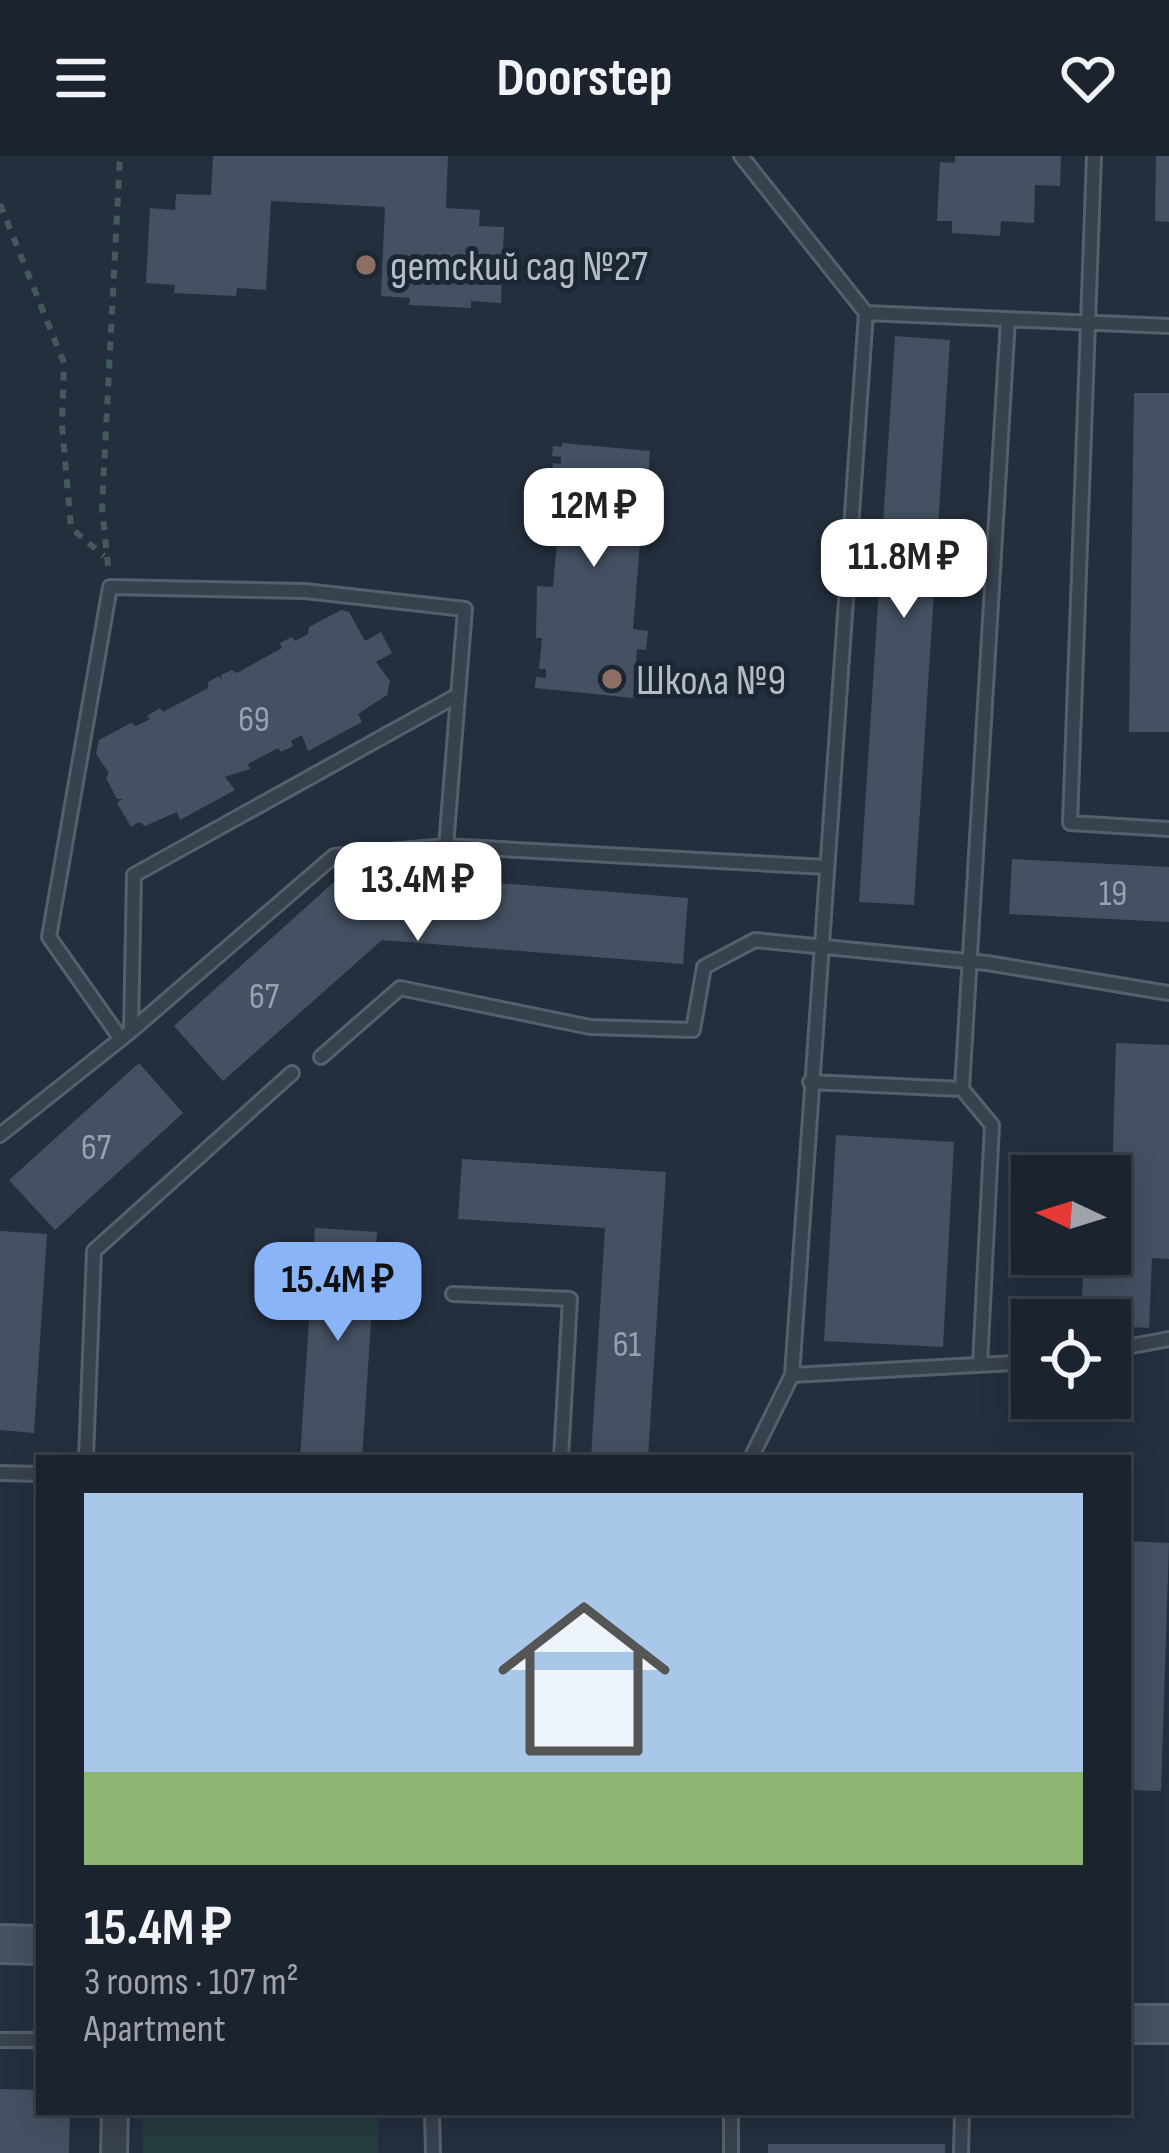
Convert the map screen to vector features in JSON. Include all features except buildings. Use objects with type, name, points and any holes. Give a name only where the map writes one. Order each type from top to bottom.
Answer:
[{"type":"street","points":[[0,1944],[36,1945]]},
{"type":"street","points":[[1131,2024],[1169,2024]]},
{"type":"street","points":[[114,2153],[115,2115]]},
{"type":"lane","points":[[741,156],[866,313],[792,1375],[752,1455]]},
{"type":"lane","points":[[1094,156],[1070,823],[1169,829]]},
{"type":"lane","points":[[866,313],[1169,326]]},
{"type":"lane","points":[[980,1365],[992,1126],[962,1089],[1008,319]]},
{"type":"lane","points":[[126,1035],[50,937],[110,587],[305,591],[465,609],[446,846]]},
{"type":"lane","points":[[126,1035],[134,875],[458,695]]},
{"type":"lane","points":[[0,1136],[334,856],[446,846],[827,867]]},
{"type":"lane","points":[[321,1057],[400,988],[590,1027],[694,1030],[704,967],[755,940],[970,962],[1167,995]]},
{"type":"lane","points":[[86,1455],[94,1251],[292,1073]]},
{"type":"lane","points":[[810,1082],[962,1089]]},
{"type":"lane","points":[[453,1294],[570,1299],[562,1455]]},
{"type":"lane","points":[[1131,1346],[1169,1339]]},
{"type":"lane","points":[[792,1375],[1011,1363]]},
{"type":"lane","points":[[0,1473],[36,1474]]},
{"type":"lane","points":[[0,2040],[36,2040]]},
{"type":"lane","points":[[432,2115],[433,2153]]},
{"type":"lane","points":[[731,2115],[731,2153]]},
{"type":"lane","points":[[962,2115],[962,2153]]},
{"type":"path","points":[[110,587],[102,507],[120,156]]},
{"type":"path","points":[[0,203],[64,363],[62,425],[71,528],[107,559]]},
{"type":"green space","points":[[143,2115],[378,2115],[378,2153],[143,2153]]},
{"type":"place","name":"детский сад №27","points":[[366,265]]},
{"type":"place","name":"Школа №9","points":[[612,679]]}]
